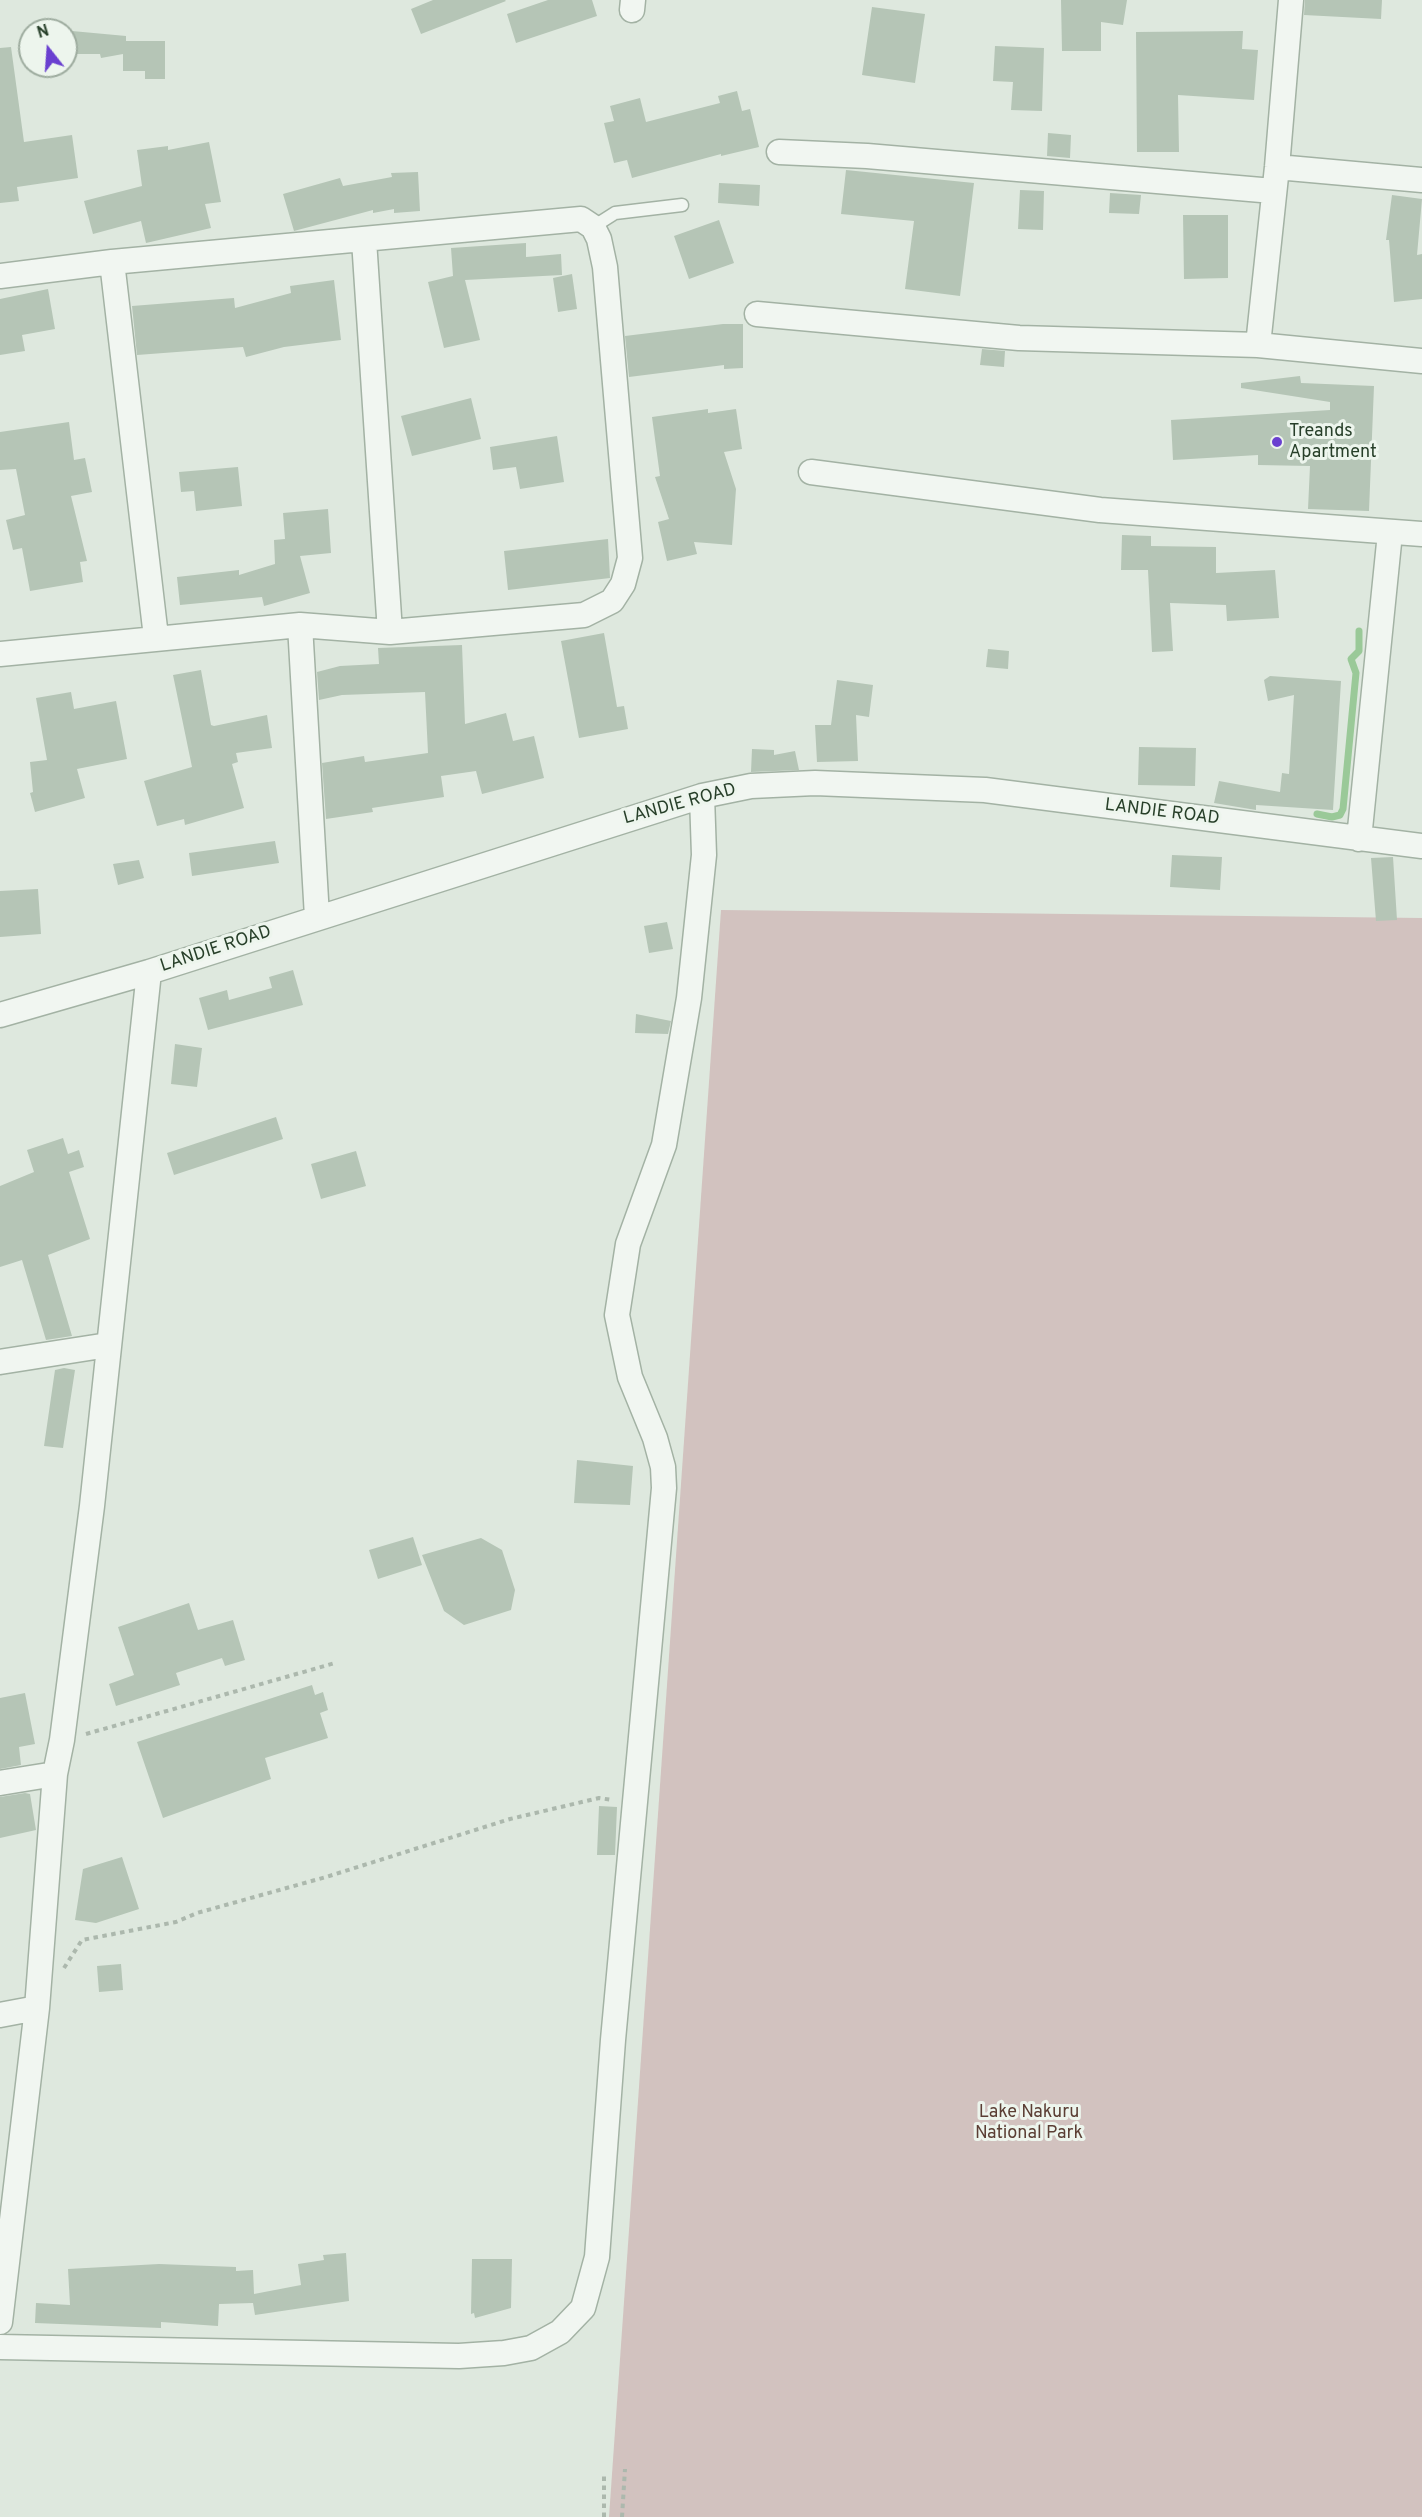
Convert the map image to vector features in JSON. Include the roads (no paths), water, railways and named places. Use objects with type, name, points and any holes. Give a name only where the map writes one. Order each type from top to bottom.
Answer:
[{"type":"street","points":[[1258,345],[1277,167],[1291,0]]},
{"type":"street","points":[[779,152],[878,157],[1273,190]]},
{"type":"street","points":[[1277,167],[1422,180]]},
{"type":"street","points":[[0,276],[111,262],[581,219],[593,227],[599,239],[605,267],[630,558],[623,584],[612,601],[584,615],[390,632],[300,625],[156,637],[0,654]]},
{"type":"street","points":[[364,240],[390,632]]},
{"type":"street","points":[[111,262],[156,637]]},
{"type":"street","points":[[757,314],[1018,338],[1258,345],[1422,361]]},
{"type":"street","points":[[811,472],[1100,510],[1422,534]]},
{"type":"street","points":[[1359,839],[1389,533]]},
{"type":"street","points":[[300,625],[317,917]]},
{"type":"street","name":"LANDIE ROAD","points":[[0,1015],[149,972],[702,796],[751,786],[815,783],[985,790],[1422,846]]},
{"type":"street","points":[[0,2347],[459,2356],[504,2354],[531,2348],[560,2332],[583,2308],[597,2257],[634,1803],[664,1488],[660,1458],[630,1377],[621,1344],[617,1315],[628,1244],[664,1145],[689,998],[704,855],[702,796]]},
{"type":"street","points":[[0,2322],[37,2008],[55,1774],[62,1740],[92,1506],[149,972]]},
{"type":"street","points":[[0,1362],[108,1345]]},
{"type":"street","points":[[0,1783],[55,1774]]},
{"type":"street","points":[[0,2015],[37,2008]]},
{"type":"lane","points":[[593,227],[615,213],[682,205]]},
{"type":"waterway","points":[[1317,814],[1332,817],[1340,815],[1343,809],[1356,673],[1351,659],[1359,651],[1359,631]]},
{"type":"place","name":"Treands Apartment","points":[[1277,442]]},
{"type":"park label","name":"Lake Nakuru National Park","points":[[1029,2123]]}]
